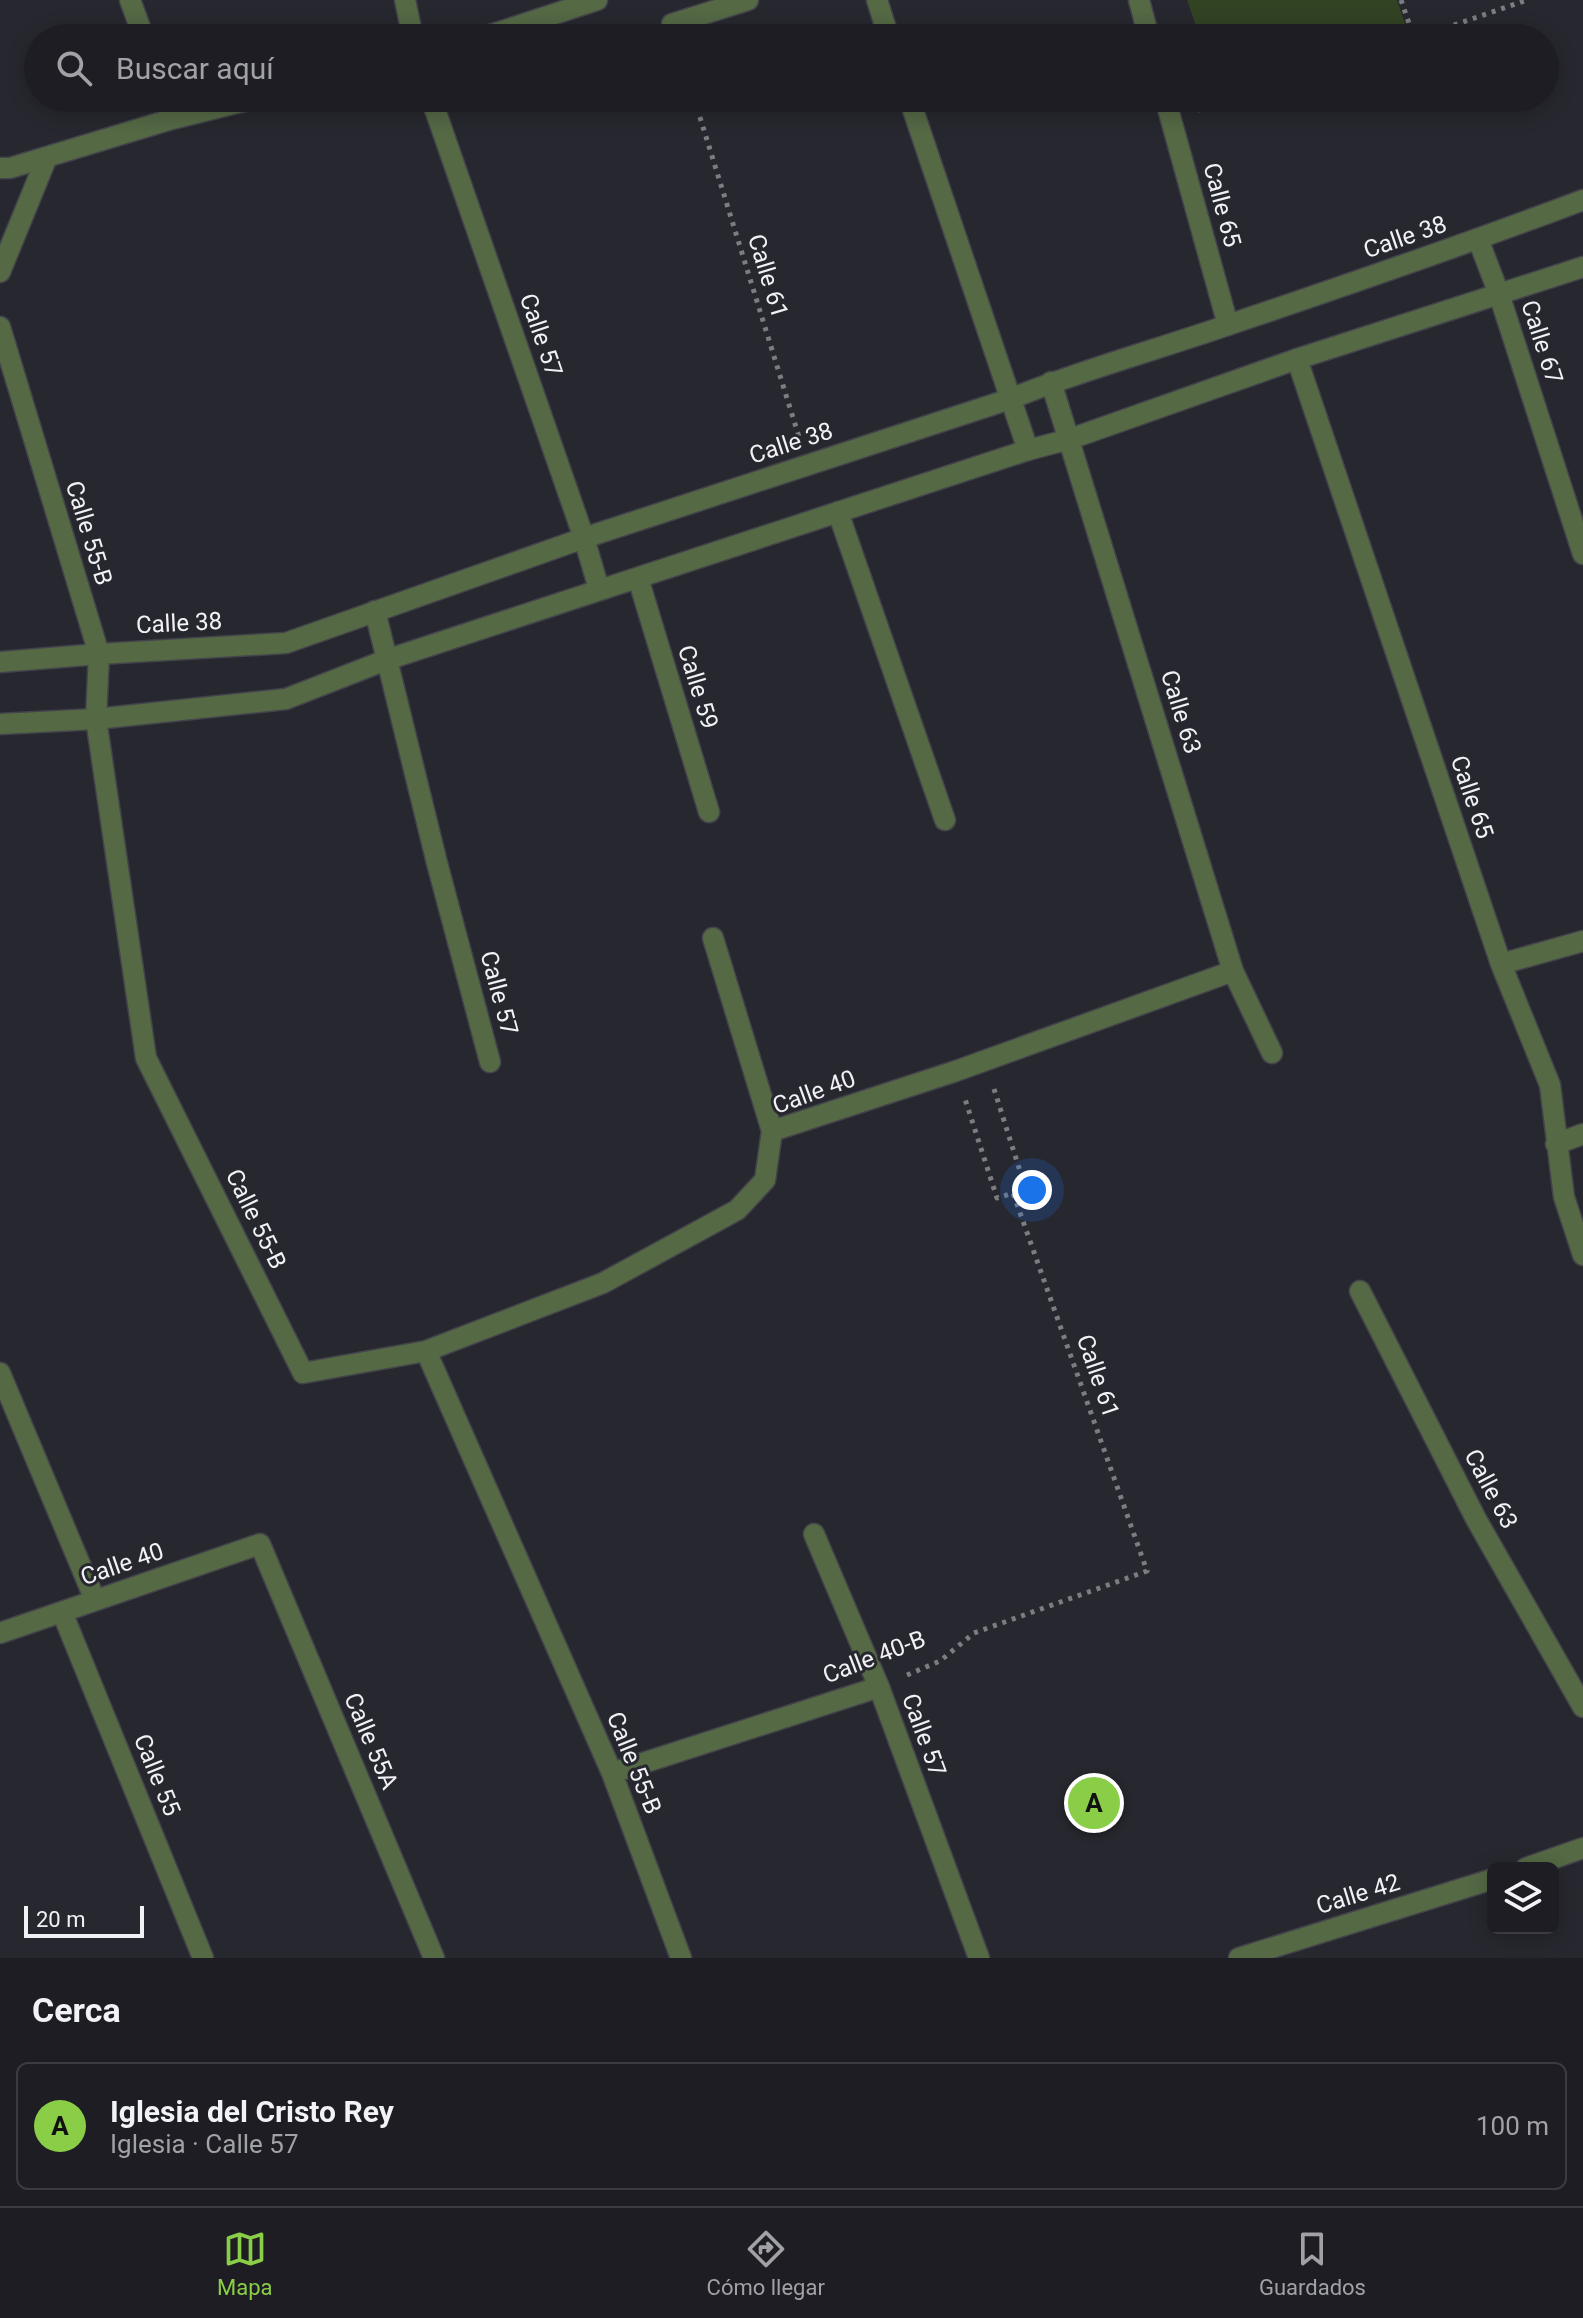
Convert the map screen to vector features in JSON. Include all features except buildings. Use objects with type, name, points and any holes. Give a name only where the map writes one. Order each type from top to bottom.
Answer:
[{"type":"street","points":[[130,0],[139,24]]},
{"type":"street","points":[[405,0],[410,24]]},
{"type":"street","points":[[524,24],[597,0]]},
{"type":"street","points":[[672,24],[748,0]]},
{"type":"street","points":[[877,0],[885,24]]},
{"type":"street","points":[[1139,0],[1145,24]]},
{"type":"street","points":[[170,112],[172,119]]},
{"type":"street","points":[[0,168],[10,168],[200,112]]},
{"type":"street","name":"Calle 57","points":[[436,112],[599,589]]},
{"type":"street","points":[[914,112],[1028,450]]},
{"type":"street","name":"Calle 65","points":[[1169,112],[1228,325]]},
{"type":"street","points":[[0,272],[47,157]]},
{"type":"street","name":"Calle 38","points":[[0,662],[286,643],[584,538],[1228,325],[1583,200]]},
{"type":"street","name":"Calle 67","points":[[1478,239],[1499,294],[1583,554]]},
{"type":"street","points":[[0,724],[96,719],[286,699],[386,660],[599,589],[1070,439],[1297,359],[1583,267]]},
{"type":"street","name":"Calle 55-B","points":[[0,327],[99,654],[96,719],[146,1058],[303,1373],[426,1351],[612,1773],[681,1958]]},
{"type":"street","name":"Calle 65","points":[[1297,359],[1501,964],[1550,1085],[1564,1197],[1583,1255]]},
{"type":"street","name":"Calle 63","points":[[1051,382],[1233,971],[1272,1053]]},
{"type":"street","points":[[838,512],[945,820]]},
{"type":"street","name":"Calle 59","points":[[638,578],[709,812]]},
{"type":"street","name":"Calle 57","points":[[375,611],[490,1062]]},
{"type":"street","points":[[713,938],[772,1131]]},
{"type":"street","points":[[1501,964],[1583,941]]},
{"type":"street","name":"Calle 40","points":[[426,1351],[603,1283],[737,1210],[765,1180],[772,1131],[985,1061],[1233,971]]},
{"type":"street","points":[[1556,1144],[1583,1134]]},
{"type":"street","name":"Calle 63","points":[[1360,1291],[1476,1519],[1583,1707]]},
{"type":"street","points":[[0,1373],[95,1600]]},
{"type":"street","name":"Calle 57","points":[[814,1534],[879,1687],[979,1958]]},
{"type":"street","name":"Calle 40","points":[[0,1633],[260,1544]]},
{"type":"street","name":"Calle 55A","points":[[260,1544],[434,1958]]},
{"type":"street","name":"Calle 55","points":[[62,1612],[203,1958]]},
{"type":"street","name":"Calle 40-B","points":[[612,1773],[879,1687]]},
{"type":"street","points":[[1543,1862],[1583,1848]]},
{"type":"street","name":"Calle 42","points":[[1239,1958],[1487,1881]]},
{"type":"path","points":[[1401,0],[1410,24]]},
{"type":"path","points":[[1456,24],[1527,0]]},
{"type":"path","name":"Calle 61","points":[[698,112],[807,465]]},
{"type":"path","name":"Calle 61","points":[[985,1061],[1026,1190],[1013,1193],[1147,1571]]},
{"type":"path","points":[[956,1071],[997,1198],[1013,1193]]},
{"type":"path","name":"Calle 40-B","points":[[879,1687],[940,1661],[974,1633],[1147,1571]]},
{"type":"green space","points":[[1187,0],[1397,0],[1405,24],[1195,24]]},
{"type":"place","name":"Iglesia del Cristo Rey","points":[[1094,1803]]}]
